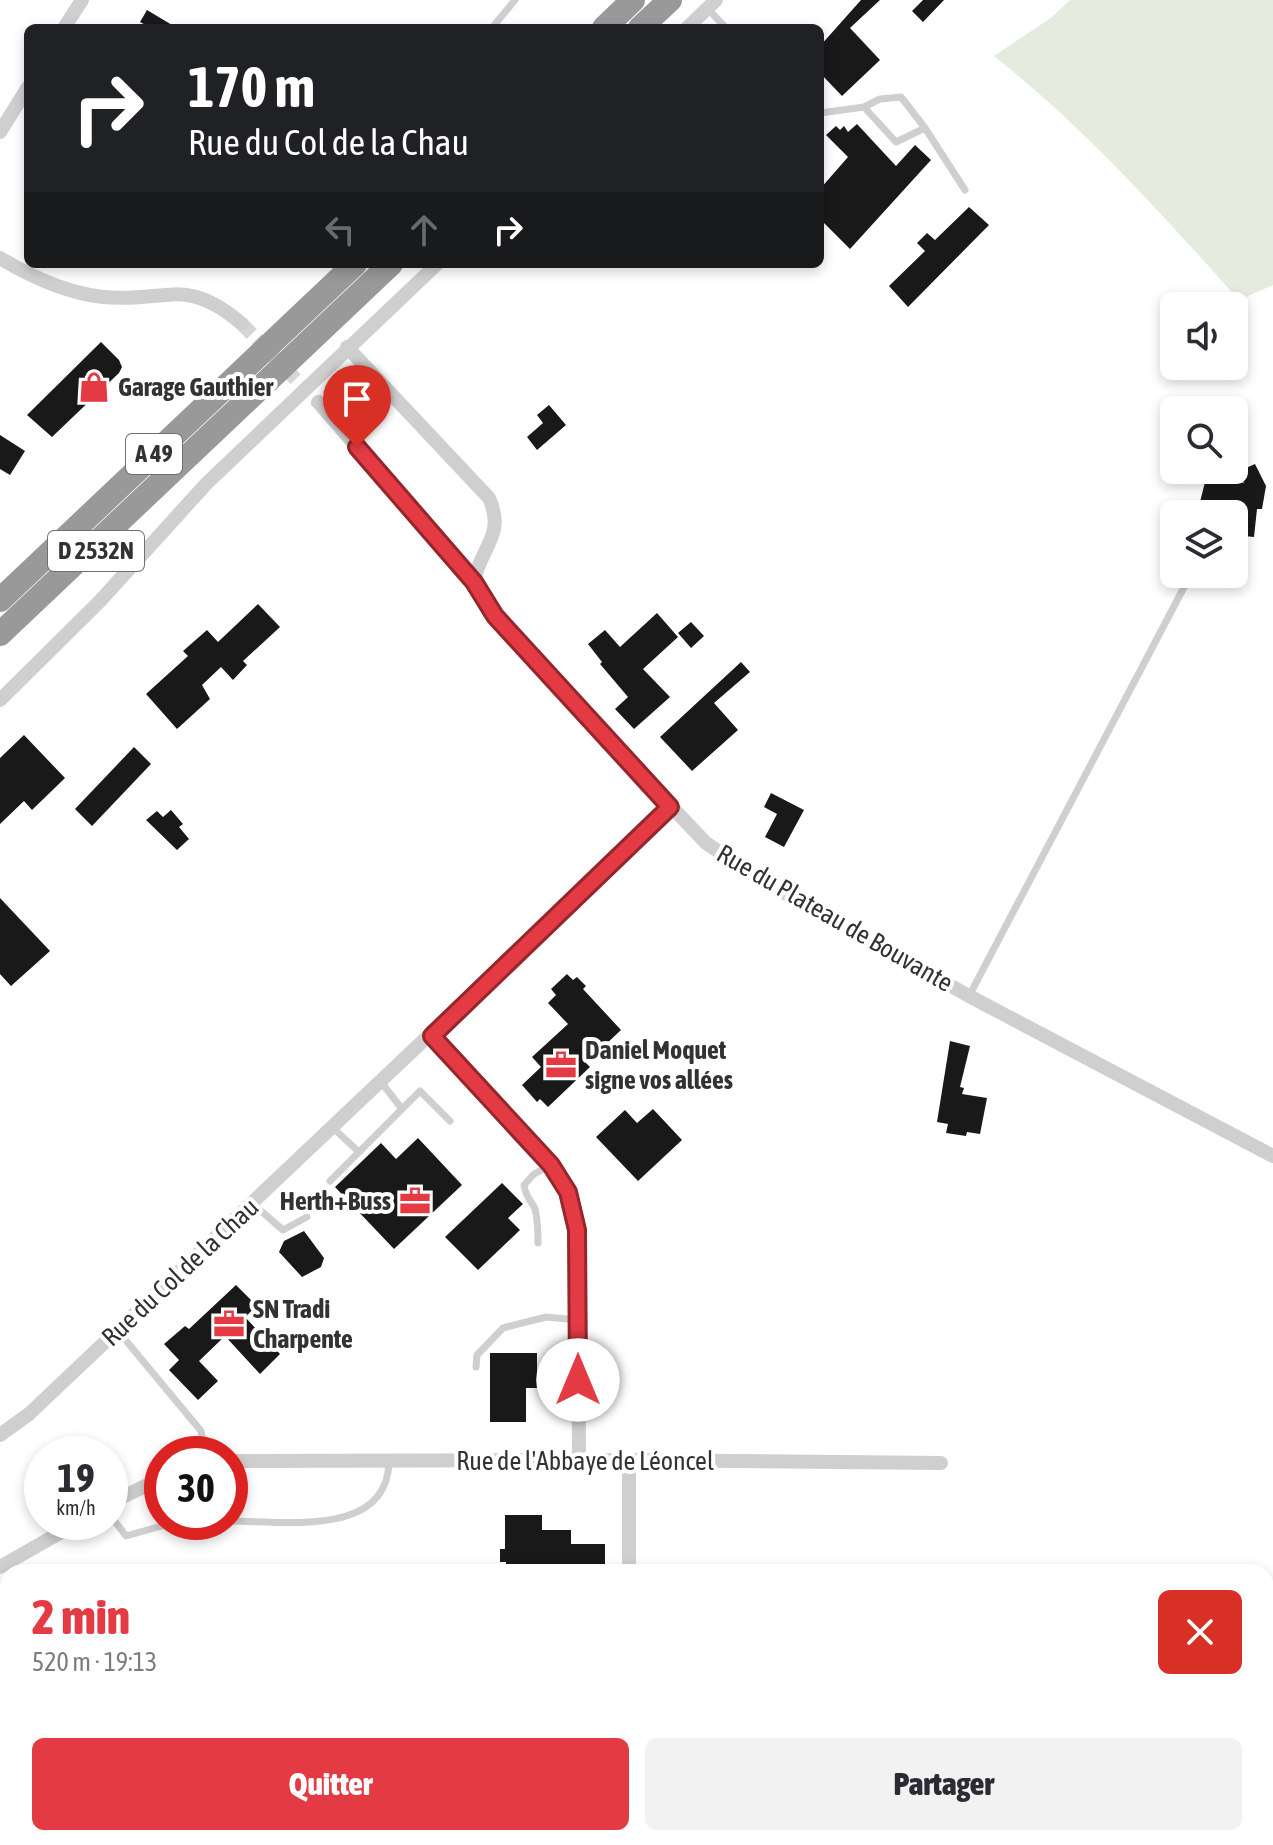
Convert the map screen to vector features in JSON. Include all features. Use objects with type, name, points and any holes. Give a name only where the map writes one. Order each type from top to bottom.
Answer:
[{"type":"highway","points":[[608,24],[633,0]]},
{"type":"highway","points":[[644,24],[670,0]]},
{"type":"highway","points":[[308,308],[351,268]]},
{"type":"highway","points":[[192,451],[387,268]]},
{"type":"highway","name":"D 2532N","points":[[0,581],[308,308]]},
{"type":"highway","name":"A 49","points":[[0,600],[308,308]]},
{"type":"highway","name":"D 2532N","points":[[0,650],[192,451]]},
{"type":"highway","name":"A 49","points":[[0,634],[192,451]]},
{"type":"street","points":[[67,24],[82,0]]},
{"type":"street","points":[[691,24],[712,4]]},
{"type":"street","points":[[0,132],[24,93]]},
{"type":"street","points":[[0,258],[64,287],[100,296],[177,292],[199,296],[221,306],[242,324]]},
{"type":"street","points":[[0,700],[100,601],[206,484],[433,268]]},
{"type":"street","points":[[347,347],[489,498],[496,514],[496,533],[477,567],[474,582]]},
{"type":"street","name":"Rue du Plateau de Bouvante","points":[[318,402],[474,582],[495,616],[706,843],[758,878],[969,996],[1273,1156]]},
{"type":"street","name":"Rue du Col de la Chau","points":[[0,1435],[29,1414],[118,1331],[670,807]]},
{"type":"street","points":[[432,1036],[551,1165],[568,1192],[577,1230],[579,1460]]},
{"type":"street","points":[[629,1460],[629,1564]]},
{"type":"street","name":"Rue de l'Abbaye de Léoncel","points":[[248,1461],[941,1463]]},
{"type":"street","points":[[5,1564],[47,1540]]},
{"type":"lane","points":[[495,24],[515,0]]},
{"type":"lane","points":[[712,4],[724,24]]},
{"type":"lane","points":[[824,112],[864,107],[880,99],[901,97],[965,190]]},
{"type":"lane","points":[[864,107],[896,142],[925,128]]},
{"type":"lane","points":[[969,996],[1184,588]]},
{"type":"lane","points":[[381,1082],[402,1109]]},
{"type":"lane","points":[[330,1181],[420,1091],[450,1121]]},
{"type":"lane","points":[[333,1128],[359,1152]]},
{"type":"lane","points":[[538,1243],[538,1221],[524,1185],[534,1174],[551,1165]]},
{"type":"lane","points":[[253,1204],[283,1230],[307,1217]]},
{"type":"lane","points":[[476,1367],[477,1355],[503,1328],[546,1317],[578,1320]]},
{"type":"lane","points":[[118,1331],[201,1431],[202,1436]]},
{"type":"lane","points":[[248,1521],[331,1520],[359,1513],[379,1499],[389,1481],[389,1461]]},
{"type":"shaded area","points":[[1070,0],[1273,0],[1273,285],[1248,296],[1248,292],[1232,292],[1091,142],[994,56],[1052,17]]},
{"type":"building","points":[[861,0],[880,0],[850,28],[880,60],[842,96],[824,77],[824,42]]},
{"type":"building","points":[[923,0],[944,0],[923,22],[912,11]]},
{"type":"building","points":[[147,10],[170,24],[144,24],[140,22]]},
{"type":"building","points":[[857,124],[896,166],[915,145],[931,160],[850,249],[824,223],[824,184],[848,157],[826,135],[836,126],[840,130],[844,126],[848,132]]},
{"type":"building","points":[[969,207],[989,225],[908,307],[889,286],[925,251],[917,243],[927,233],[935,240]]},
{"type":"building","points":[[101,342],[119,360],[122,367],[119,373],[52,437],[27,415]]},
{"type":"building","points":[[549,405],[566,425],[537,450],[527,437],[543,423],[537,415]]},
{"type":"building","points":[[0,435],[25,451],[10,475],[0,469]]},
{"type":"building","points":[[1255,464],[1266,486],[1262,509],[1257,509],[1254,537],[1248,536],[1248,500],[1200,500],[1204,484],[1248,484],[1248,467]]},
{"type":"building","points":[[258,604],[280,627],[243,661],[247,665],[233,680],[221,667],[202,685],[210,699],[177,729],[146,694],[188,656],[183,651],[207,630],[218,642]]},
{"type":"building","points":[[657,613],[678,637],[643,669],[670,697],[634,729],[615,709],[628,697],[600,664],[602,662],[588,644],[605,630],[620,647]]},
{"type":"building","points":[[691,622],[704,636],[691,648],[678,633]]},
{"type":"building","points":[[741,662],[750,672],[714,703],[738,730],[692,771],[660,737]]},
{"type":"building","points":[[24,735],[65,778],[32,810],[24,801],[0,824],[0,758]]},
{"type":"building","points":[[134,747],[151,764],[92,826],[75,809]]},
{"type":"building","points":[[771,793],[804,810],[784,847],[765,837],[777,814],[764,807]]},
{"type":"building","points":[[171,810],[183,824],[179,827],[189,839],[177,850],[146,820],[157,811],[163,817]]},
{"type":"building","points":[[0,898],[50,951],[11,986],[0,974]]},
{"type":"building","points":[[567,974],[573,980],[577,977],[586,986],[583,989],[621,1030],[586,1063],[590,1067],[548,1107],[540,1099],[537,1102],[522,1085],[541,1067],[532,1057],[568,1024],[548,1003],[556,995],[551,989]]},
{"type":"building","points":[[950,1041],[970,1046],[960,1087],[964,1088],[962,1094],[987,1098],[980,1134],[967,1132],[966,1136],[946,1133],[948,1124],[937,1122]]},
{"type":"building","points":[[653,1109],[682,1140],[638,1181],[596,1137],[625,1110],[637,1123]]},
{"type":"building","points":[[418,1138],[462,1185],[394,1249],[335,1187],[381,1143],[396,1159]]},
{"type":"building","points":[[502,1183],[523,1204],[508,1218],[520,1230],[478,1270],[445,1237]]},
{"type":"building","points":[[304,1231],[324,1258],[321,1267],[302,1277],[279,1252],[284,1241]]},
{"type":"building","points":[[236,1285],[257,1306],[245,1317],[280,1354],[260,1374],[225,1336],[199,1361],[218,1381],[198,1400],[169,1370],[179,1360],[164,1344],[185,1326],[189,1329]]},
{"type":"building","points":[[490,1353],[537,1353],[537,1388],[526,1388],[526,1422],[490,1422]]},
{"type":"building","points":[[505,1515],[542,1515],[542,1530],[571,1530],[571,1544],[605,1544],[605,1564],[506,1564],[500,1562],[500,1549],[505,1549]]},
{"type":"tunnel","points":[[242,324],[318,402]]},
{"type":"place","name":"Garage Gauthier","points":[[94,387]]},
{"type":"place","name":"Daniel Moquet signe vos allées","points":[[561,1065]]},
{"type":"place","name":"Herth+Buss","points":[[415,1201]]},
{"type":"place","name":"SN Tradi Charpente","points":[[229,1324]]},
{"type":"route","points":[[357,447],[474,582],[495,616],[670,807],[432,1036],[551,1165],[568,1192],[577,1230],[578,1380]]}]
